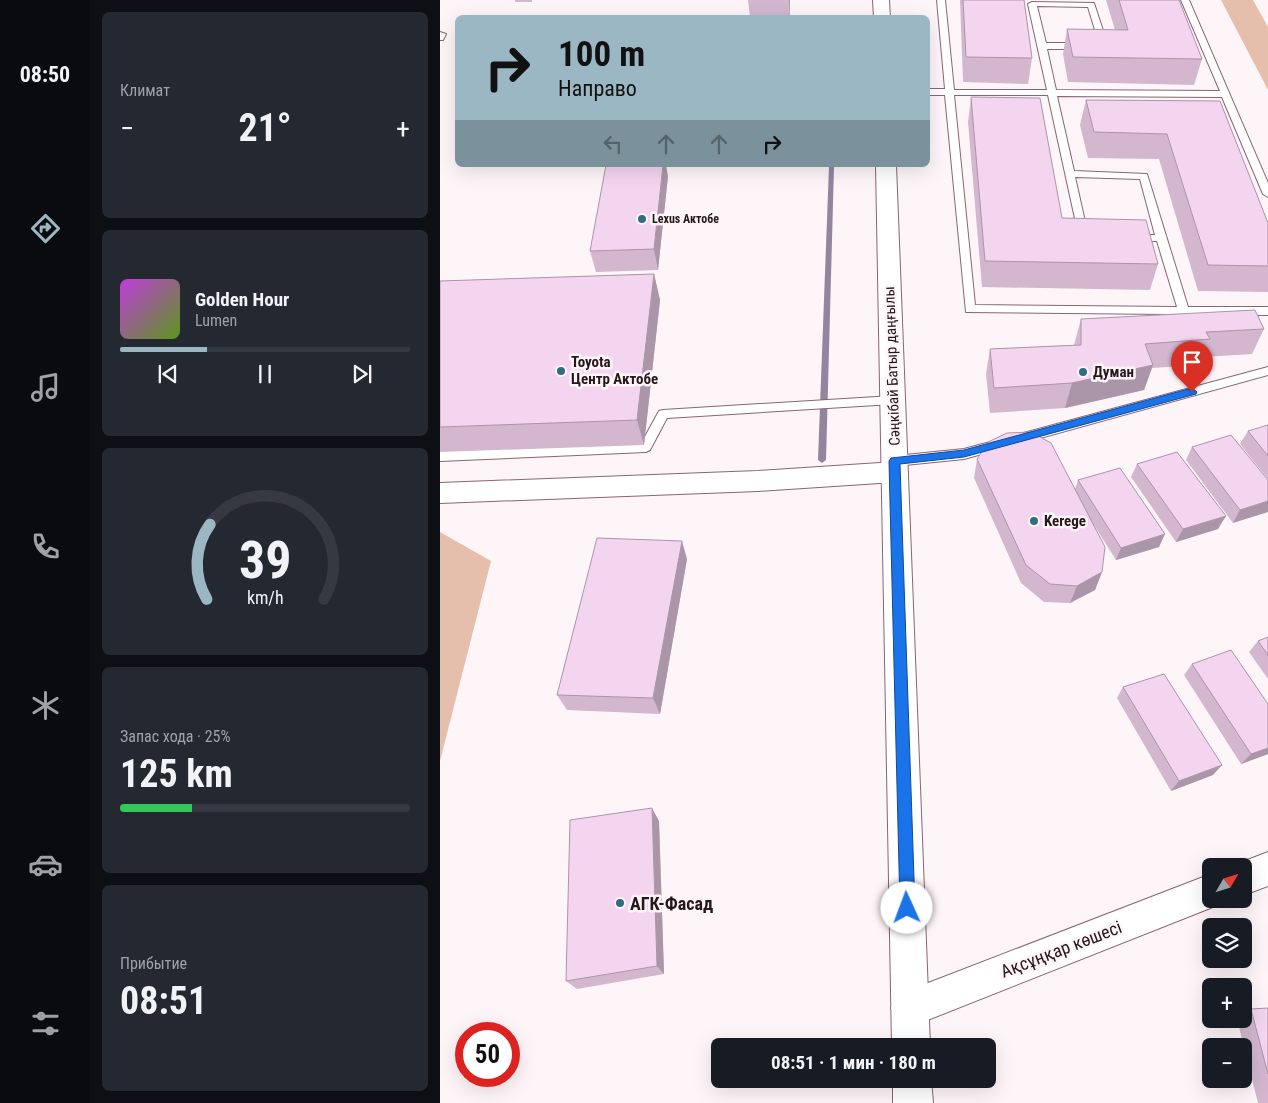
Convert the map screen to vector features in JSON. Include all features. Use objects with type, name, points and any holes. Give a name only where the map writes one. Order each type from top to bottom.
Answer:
[{"type":"main road","points":[[881,0],[882,15]]},
{"type":"main road","name":"Сәңкібай Батыр даңғылы","points":[[886,167],[911,1038]]},
{"type":"main road","points":[[440,493],[758,481],[895,466]]},
{"type":"main road","points":[[1252,875],[1268,868]]},
{"type":"main road","name":"Ақсұңқар көшесі","points":[[910,1008],[1202,894]]},
{"type":"main road","points":[[912,1088],[913,1103]]},
{"type":"lane","points":[[941,0],[970,309],[1268,311]]},
{"type":"lane","points":[[1185,0],[1268,194]]},
{"type":"lane","points":[[1042,46],[1104,46],[1091,2],[1032,4],[1071,174],[1083,237],[1093,237]]},
{"type":"lane","points":[[440,34],[442,34],[440,38]]},
{"type":"lane","points":[[930,92],[1225,94]]},
{"type":"lane","points":[[1071,174],[1144,176],[1184,311]]},
{"type":"lane","points":[[1122,238],[1161,238]]},
{"type":"lane","points":[[895,466],[964,454],[1268,371]]},
{"type":"lane","points":[[440,456],[646,447],[663,414],[893,400]]},
{"type":"shaded area","points":[[1221,0],[1253,0],[1268,27],[1268,90]]},
{"type":"shaded area","points":[[440,532],[491,561],[440,761]]},
{"type":"building","points":[[963,0],[1024,0],[1032,58],[966,57]]},
{"type":"building","points":[[1119,0],[1179,0],[1202,59],[1073,57],[1067,29],[1128,30]]},
{"type":"building","points":[[971,97],[1040,98],[1062,218],[1146,220],[1158,264],[985,261]]},
{"type":"building","points":[[1086,100],[1220,101],[1268,223],[1268,266],[1208,265],[1167,134],[1094,132]]},
{"type":"building","points":[[606,167],[663,167],[654,249],[590,251]]},
{"type":"building","points":[[654,274],[637,420],[440,427],[440,281]]},
{"type":"building","points":[[1255,310],[1264,329],[1206,332],[1210,339],[1145,344],[1153,365],[1072,383],[994,388],[990,349],[1081,345],[1081,319]]},
{"type":"building","points":[[1268,425],[1268,456],[1248,431]]},
{"type":"building","name":"Kerege","points":[[1031,432],[1051,443],[1105,547],[1102,572],[1077,586],[1050,584],[1026,565],[977,459],[988,442],[1007,433]]},
{"type":"building","points":[[1231,435],[1268,480],[1268,501],[1240,510],[1192,447]]},
{"type":"building","points":[[1177,452],[1226,516],[1183,529],[1137,464]]},
{"type":"building","points":[[1120,468],[1165,534],[1121,548],[1078,480]]},
{"type":"building","points":[[597,538],[682,541],[653,698],[557,695]]},
{"type":"building","points":[[1268,637],[1268,655],[1258,641]]},
{"type":"building","points":[[1231,650],[1268,704],[1268,748],[1251,754],[1192,664]]},
{"type":"building","points":[[1164,674],[1222,765],[1179,781],[1123,687]]},
{"type":"building","name":"АГК-Фасад","points":[[652,808],[657,966],[566,981],[570,820]]},
{"type":"building","points":[[1268,1008],[1268,1074],[1252,1013],[1252,1009]]},
{"type":"waterway","points":[[822,460],[831,167]]},
{"type":"place","name":"Lexus Актобе","points":[[642,219]]},
{"type":"place","name":"Toyota Центр Актобе","points":[[561,371]]},
{"type":"place","name":"Думан","points":[[1083,372]]},
{"type":"place","name":"Kerege","points":[[1034,521]]},
{"type":"place","name":"АГК-Фасад","points":[[620,903]]},
{"type":"route","points":[[907,908],[895,461],[964,454],[1192,392]]}]
